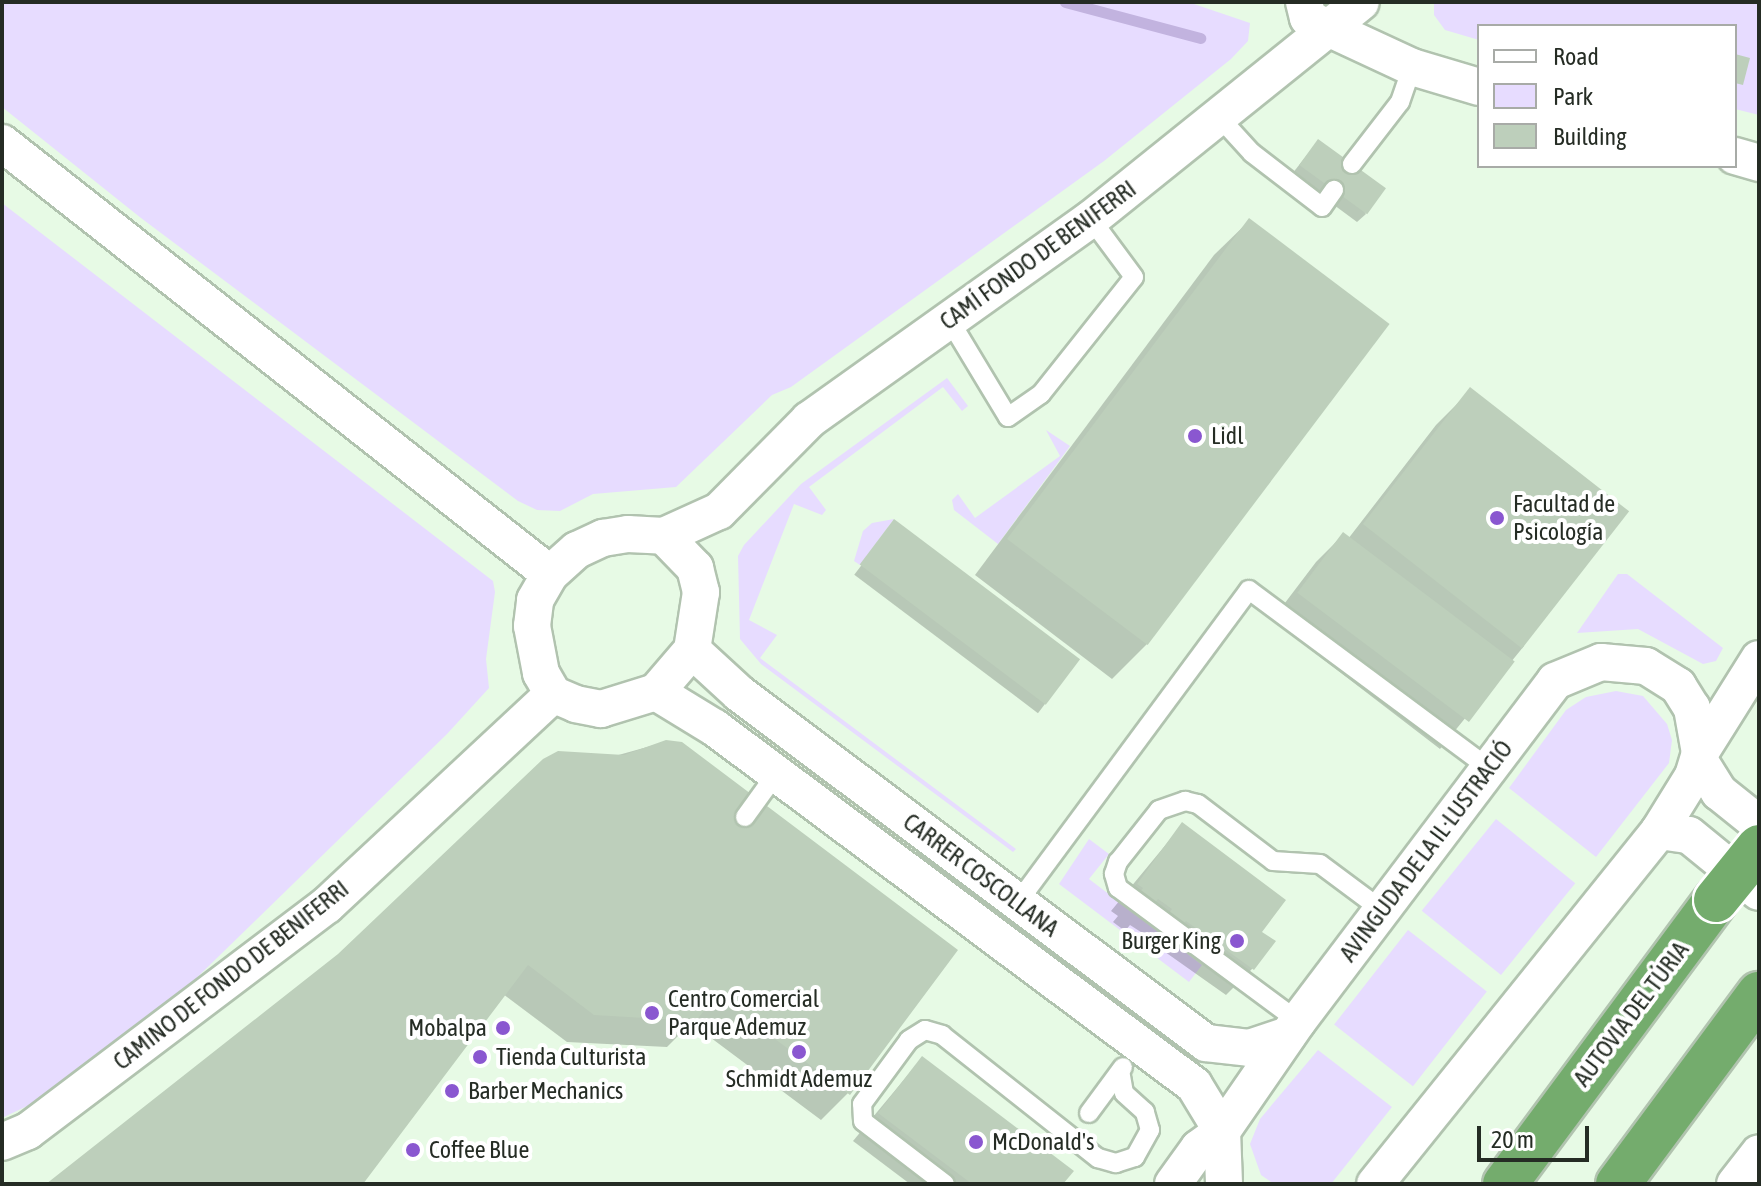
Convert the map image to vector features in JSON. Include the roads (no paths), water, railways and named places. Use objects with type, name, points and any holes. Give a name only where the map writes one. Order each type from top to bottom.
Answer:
[{"type":"highway","name":"AUTOVIA DEL TÚRIA","points":[[1505,1184],[1716,900],[1759,847]]},
{"type":"highway","points":[[1618,1184],[1759,994]]},
{"type":"street","points":[[1304,2],[1308,18],[1330,29],[1412,67],[1477,86]]},
{"type":"street","name":"CAMÍ FONDO DE BENIFERRI","points":[[664,536],[719,511],[809,420],[1091,219],[1361,2]]},
{"type":"street","points":[[2,143],[550,574]]},
{"type":"street","points":[[1737,157],[1759,163]]},
{"type":"street","name":"CAMÍ FONDO DE BENIFERRI","points":[[695,568],[719,511]]},
{"type":"street","points":[[664,536],[695,568],[701,592],[692,650],[656,692],[601,709],[553,694],[541,673],[532,626],[535,600],[550,574],[603,538],[664,536]]},
{"type":"street","name":"CARRER COSCOLLANA","points":[[692,650],[740,694],[1206,1043],[1249,1048],[1293,1028]]},
{"type":"street","name":"AVINGUDA DE LA IL·LUSTRACIÓ","points":[[1173,1184],[1199,1148],[1222,1131],[1293,1028],[1555,681],[1576,668],[1626,662],[1646,666],[1678,686]]},
{"type":"street","points":[[1678,686],[1705,688],[1751,670]]},
{"type":"street","points":[[1375,1184],[1659,831],[1751,670]]},
{"type":"street","points":[[1678,686],[1698,724],[1700,756],[1719,792],[1759,824]]},
{"type":"street","name":"CARRER COSCOLLANA","points":[[656,692],[776,774],[1128,1058],[1194,1085],[1222,1131]]},
{"type":"street","name":"CAMINO DE FONDO DE BENIFERRI","points":[[2,1142],[28,1131],[327,905],[553,694]]},
{"type":"street","points":[[1659,831],[1689,835],[1759,892]]},
{"type":"street","points":[[1222,1131],[1224,1184]]},
{"type":"street","points":[[1735,1184],[1759,1153]]},
{"type":"lane","points":[[1352,164],[1400,102],[1412,67]]},
{"type":"lane","points":[[1220,118],[1252,153],[1322,207],[1334,190]]},
{"type":"lane","points":[[950,321],[1008,417],[1041,394],[1134,277],[1091,219]]},
{"type":"lane","points":[[1018,902],[1249,590],[1489,768]]},
{"type":"lane","points":[[745,817],[776,774]]},
{"type":"lane","points":[[1293,1028],[1118,888],[1118,862],[1159,810],[1185,801],[1198,804],[1273,861],[1320,864],[1382,910]]},
{"type":"lane","points":[[945,1184],[863,1121],[862,1104],[909,1040],[925,1030],[942,1035],[1098,1158],[1116,1163],[1135,1157],[1150,1130],[1145,1112],[1124,1093],[1128,1058]]},
{"type":"lane","points":[[1089,1113],[1128,1058]]},
{"type":"waterway","points":[[1065,2],[1200,38]]},
{"type":"place","name":"Lidl","points":[[1195,436]]},
{"type":"place","name":"Facultad de Psicología","points":[[1497,518]]},
{"type":"place","name":"Burger King","points":[[1237,941]]},
{"type":"place","name":"Centro Comercial Parque Ademuz","points":[[652,1013]]},
{"type":"place","name":"Mobalpa","points":[[503,1028]]},
{"type":"place","name":"Schmidt Ademuz","points":[[799,1052]]},
{"type":"place","name":"Tienda Culturista","points":[[480,1057]]},
{"type":"place","name":"Barber Mechanics","points":[[452,1091]]},
{"type":"place","name":"McDonald's","points":[[976,1142]]},
{"type":"place","name":"Coffee Blue","points":[[413,1150]]}]
